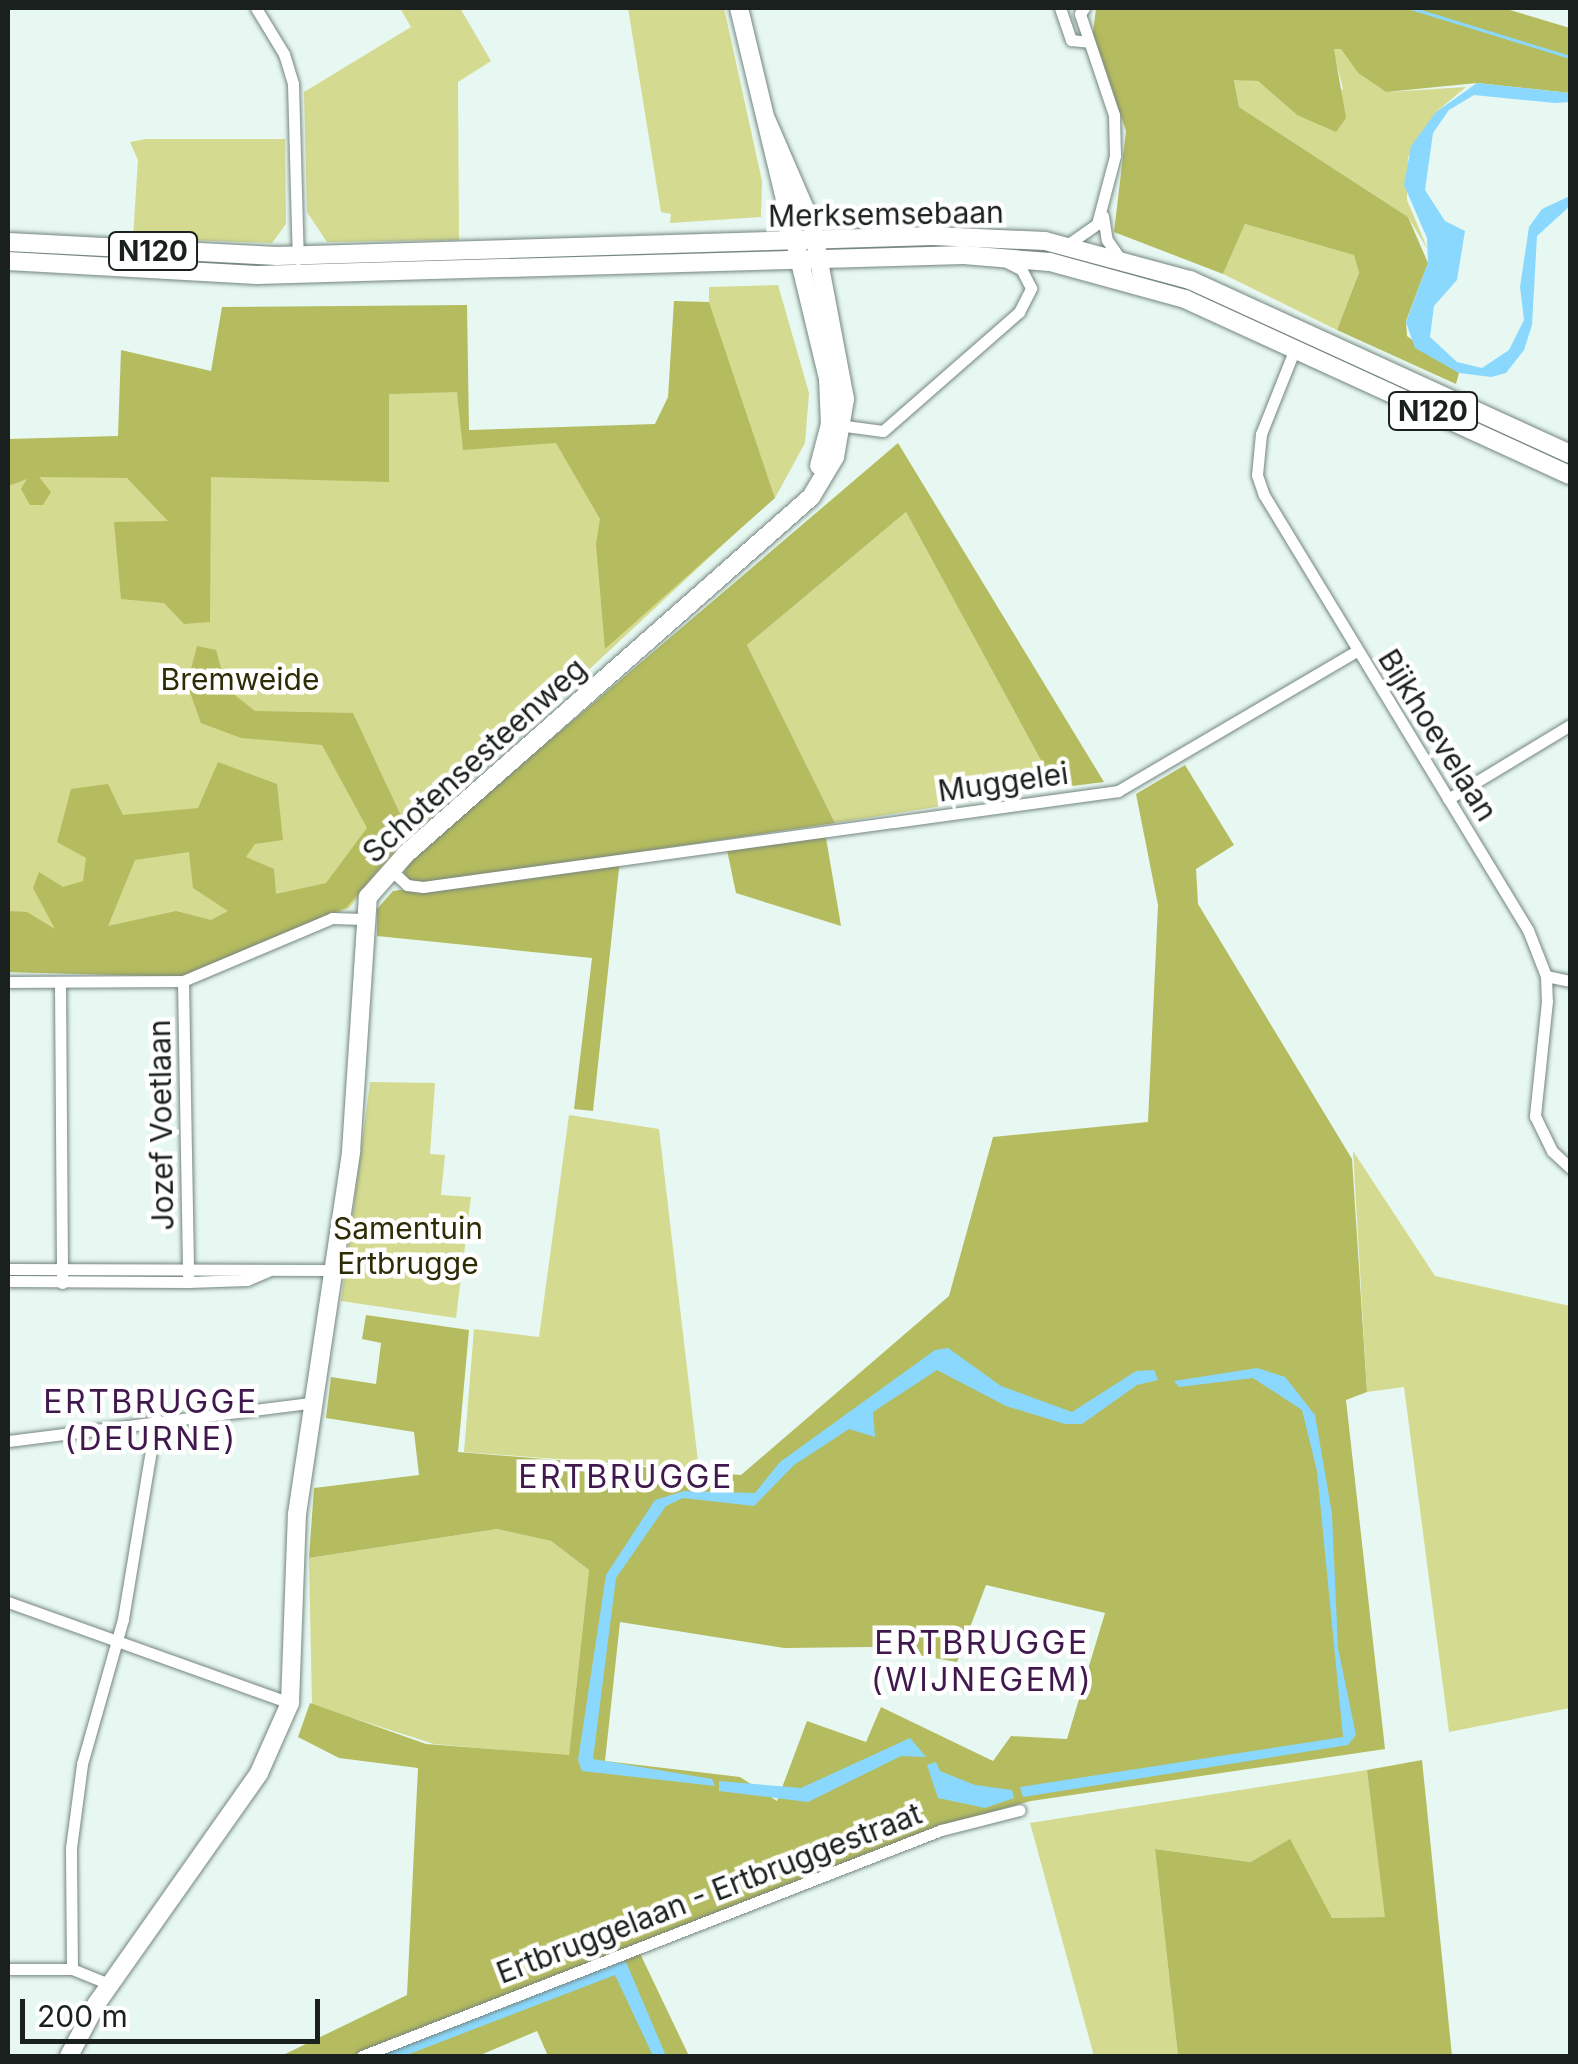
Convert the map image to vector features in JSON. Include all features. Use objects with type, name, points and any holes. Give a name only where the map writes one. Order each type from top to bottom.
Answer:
[{"type":"main road","points":[[739,8],[767,122],[796,180],[837,425]]},
{"type":"main road","name":"Merksemsebaan","points":[[299,265],[459,252],[970,236],[1067,245],[1119,257],[1299,340],[1570,474]]},
{"type":"main road","name":"N120","points":[[8,242],[299,265]]},
{"type":"main road","name":"Merksemsebaan","points":[[299,265],[508,270],[1000,256],[1143,283],[1299,340],[1570,454]]},
{"type":"main road","name":"N120","points":[[8,261],[299,265]]},
{"type":"main road","name":"Schotensesteenweg","points":[[69,2056],[109,1984],[258,1773],[290,1702],[297,1514],[309,1403],[351,1151],[362,919],[372,890],[390,869],[794,511],[837,425]]},
{"type":"street","points":[[256,8],[284,54],[292,84],[299,265]]},
{"type":"street","points":[[1060,8],[1071,40],[1089,42]]},
{"type":"street","points":[[1082,11],[1116,135],[1102,213],[1104,235],[1119,257]]},
{"type":"street","points":[[1067,245],[1090,232],[1102,213]]},
{"type":"street","points":[[837,425],[882,431],[1026,305],[1031,288],[1022,270],[1000,256]]},
{"type":"street","name":"Bijkhoevelaan","points":[[1299,340],[1261,434],[1257,475],[1357,651],[1528,930],[1546,976],[1535,1116],[1552,1151],[1570,1168]]},
{"type":"street","name":"Muggelei","points":[[390,869],[407,885],[422,888],[1123,790],[1357,651]]},
{"type":"street","points":[[1448,799],[1570,725]]},
{"type":"street","points":[[8,982],[183,982],[332,918],[362,919]]},
{"type":"street","points":[[1546,976],[1570,981]]},
{"type":"street","points":[[60,982],[62,1282]]},
{"type":"street","name":"Jozef Voetlaan","points":[[183,982],[188,1282]]},
{"type":"street","points":[[8,1281],[247,1280],[277,1268]]},
{"type":"street","points":[[8,1270],[329,1270]]},
{"type":"street","points":[[8,1441],[309,1403]]},
{"type":"street","points":[[72,1969],[78,1798],[114,1640],[156,1420]]},
{"type":"street","points":[[8,1602],[290,1702]]},
{"type":"street","name":"Ertbruggelaan - Ertbruggestraat","points":[[362,2056],[941,1830],[1020,1810]]},
{"type":"street","points":[[8,1969],[72,1969],[109,1984]]},
{"type":"green space","points":[[400,8],[460,8],[491,61],[458,82],[459,240],[327,242],[307,212],[304,92],[411,27]]},
{"type":"green space","points":[[628,8],[724,8],[762,181],[761,217],[670,223],[671,214],[661,212]]},
{"type":"green space","points":[[1096,8],[1503,8],[1570,28],[1570,93],[1477,83],[1386,92],[1358,73],[1341,49],[1334,49],[1346,118],[1336,132],[1297,115],[1258,81],[1234,80],[1239,107],[1408,217],[1428,263],[1406,321],[1407,336],[1459,373],[1456,384],[1337,330],[1359,272],[1354,255],[1245,224],[1223,274],[1114,232],[1126,131],[1093,33]]},
{"type":"green space","points":[[1333,49],[1341,49],[1358,73],[1386,92],[1466,87],[1436,112],[1408,157],[1407,200],[1428,250],[1408,217],[1239,107],[1234,79],[1258,81],[1297,115],[1343,89]]},
{"type":"green space","points":[[285,139],[286,224],[272,243],[133,238],[138,160],[130,142]]},
{"type":"green space","points":[[1245,224],[1355,255],[1359,271],[1337,330],[1223,274]]},
{"type":"green space","points":[[778,285],[809,393],[805,443],[775,498],[709,302],[709,287]]},
{"type":"green space","points":[[674,301],[709,302],[775,498],[605,649],[596,544],[600,519],[556,443],[463,450],[457,392],[389,394],[389,482],[211,477],[210,622],[184,624],[164,603],[121,599],[114,522],[168,521],[127,478],[39,477],[51,492],[43,505],[30,505],[21,489],[27,479],[8,486],[8,439],[118,436],[121,350],[211,371],[222,307],[467,305],[469,430],[655,424],[668,397]]},
{"type":"green space","name":"Bremweide","points":[[465,308],[468,431],[649,426],[757,513],[418,829],[349,908],[194,976],[8,972],[8,443],[210,448]]},
{"type":"green space","points":[[898,443],[1104,782],[1056,788],[906,512],[747,645],[835,823],[421,884],[404,878],[406,863]]},
{"type":"green space","points":[[906,512],[1056,788],[835,823],[747,645]]},
{"type":"green space","points":[[197,646],[216,650],[227,689],[255,711],[353,713],[409,833],[347,907],[187,977],[8,972],[8,911],[27,912],[55,929],[33,888],[39,872],[63,887],[83,881],[86,858],[57,842],[71,789],[108,784],[123,815],[198,808],[218,762],[277,784],[283,840],[255,844],[246,857],[274,869],[276,894],[326,883],[367,828],[322,745],[241,738],[201,723],[187,684]],"holes":[[[189,852],[193,888],[228,911],[211,920],[176,911],[108,926],[135,860]]]},
{"type":"green space","points":[[1185,765],[1234,845],[1196,869],[1198,904],[1352,1159],[1367,1392],[1346,1400],[1385,1749],[1031,1801],[961,1820],[636,1945],[689,2056],[548,2056],[537,2031],[478,2056],[281,2056],[407,1995],[418,1768],[339,1758],[298,1737],[310,1703],[426,1744],[569,1755],[589,1570],[551,1541],[497,1529],[309,1558],[314,1488],[419,1475],[414,1432],[326,1418],[331,1377],[376,1384],[381,1343],[362,1339],[366,1315],[469,1330],[458,1452],[741,1475],[949,1296],[993,1137],[1148,1122],[1158,905],[1136,794]],"holes":[[[986,1585],[1105,1613],[1067,1739],[1011,1736],[993,1761],[881,1707],[866,1742],[807,1721],[777,1801],[740,1777],[605,1761],[620,1622],[784,1648],[872,1647],[957,1662]]]},
{"type":"green space","points":[[825,832],[841,926],[736,893],[726,845]]},
{"type":"green space","points":[[620,859],[593,1111],[574,1109],[592,958],[377,936],[377,909],[393,891]]},
{"type":"green space","name":"Samentuin Ertbrugge","points":[[370,1082],[435,1083],[430,1154],[445,1155],[441,1195],[471,1197],[456,1318],[341,1301]]},
{"type":"green space","points":[[569,1115],[659,1129],[699,1470],[464,1452],[474,1329],[539,1337]]},
{"type":"green space","points":[[1353,1151],[1435,1276],[1570,1306],[1570,1708],[1449,1732],[1404,1387],[1367,1392]]},
{"type":"green space","points":[[497,1529],[551,1541],[589,1570],[569,1756],[434,1744],[312,1705],[309,1558]]},
{"type":"green space","points":[[1422,1760],[1452,2056],[1178,2056],[1155,1849],[1251,1862],[1290,1839],[1332,1918],[1385,1917],[1367,1770]]},
{"type":"green space","points":[[1367,1770],[1386,1917],[1332,1918],[1252,1862],[1155,1849],[1178,2056],[1094,2056],[1030,1823]]},
{"type":"water","points":[[1477,83],[1570,93],[1570,102],[1555,103],[1474,95],[1449,110],[1433,133],[1425,190],[1445,221],[1465,231],[1457,280],[1434,306],[1430,337],[1457,362],[1482,368],[1509,350],[1524,320],[1520,287],[1529,227],[1542,209],[1570,196],[1570,206],[1537,236],[1532,325],[1524,350],[1506,373],[1491,377],[1459,373],[1415,348],[1406,322],[1428,263],[1427,238],[1404,185],[1411,146],[1436,112]]},
{"type":"water","points":[[948,1348],[1001,1386],[1072,1412],[1136,1371],[1154,1370],[1158,1380],[1137,1385],[1082,1424],[1065,1424],[1006,1406],[937,1370],[873,1412],[875,1437],[849,1429],[794,1465],[754,1506],[683,1498],[666,1506],[616,1578],[593,1759],[712,1779],[715,1786],[582,1771],[578,1760],[606,1575],[655,1500],[684,1491],[755,1493],[780,1462],[935,1350]]},
{"type":"water","points":[[1257,1368],[1285,1377],[1315,1415],[1332,1514],[1338,1648],[1356,1735],[1348,1745],[1023,1797],[1020,1787],[1343,1737],[1317,1471],[1302,1410],[1253,1378],[1179,1387],[1174,1381]]},
{"type":"water","points":[[910,1738],[926,1757],[901,1756],[808,1802],[719,1791],[719,1781],[801,1788]]},
{"type":"water","points":[[936,1762],[940,1771],[975,1785],[1012,1790],[1014,1798],[985,1808],[938,1798],[927,1765]]},
{"type":"water","points":[[619,1961],[626,1962],[666,2056],[653,2056],[615,1975],[404,2056],[373,2056]]},
{"type":"waterway","points":[[1411,8],[1570,57]]},
{"type":"district","name":"ERTBRUGGE (DEURNE)","points":[[151,1422]]},
{"type":"district","name":"ERTBRUGGE","points":[[626,1477]]},
{"type":"district","name":"ERTBRUGGE (WIJNEGEM)","points":[[982,1662]]}]
